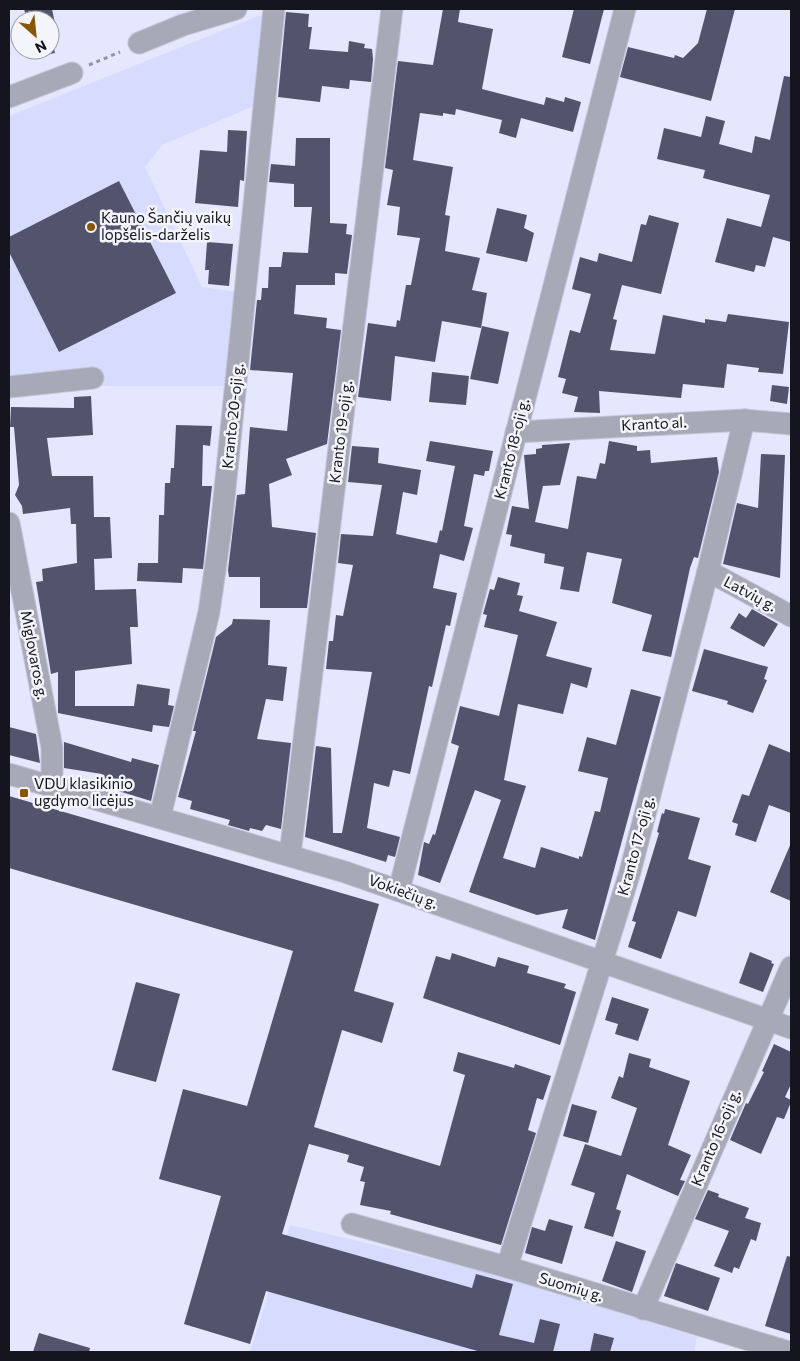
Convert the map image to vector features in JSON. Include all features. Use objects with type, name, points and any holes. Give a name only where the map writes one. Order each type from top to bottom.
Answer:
[{"type":"street","points":[[139,43],[183,25],[236,9]]},
{"type":"street","name":"Kranto 20-oji g.","points":[[160,817],[210,612],[221,528],[274,9]]},
{"type":"street","name":"Kranto 19-oji g.","points":[[290,855],[392,9]]},
{"type":"street","name":"Kranto 18-oji g.","points":[[399,890],[625,9]]},
{"type":"street","points":[[9,97],[72,73]]},
{"type":"street","points":[[9,387],[93,378]]},
{"type":"street","name":"Kranto al.","points":[[516,432],[744,420],[791,424]]},
{"type":"street","name":"Kranto 17-oji g.","points":[[507,1267],[604,962],[630,872],[708,571],[744,420]]},
{"type":"street","name":"Miglovaros g.","points":[[9,524],[13,570],[52,748],[52,787]]},
{"type":"street","name":"Latvių g.","points":[[708,571],[791,616]]},
{"type":"street","name":"Vokiečių g.","points":[[9,774],[290,855],[399,890],[791,1028]]},
{"type":"street","name":"Kranto 16-oji g.","points":[[643,1309],[791,967]]},
{"type":"street","name":"Suomių g.","points":[[352,1224],[507,1267],[790,1352]]},
{"type":"path","points":[[72,73],[139,43]]},
{"type":"shaded area","name":"Kauno Šančių vaikų lopšelis-darželis","points":[[266,13],[256,105],[162,145],[145,167],[202,287],[238,292],[225,386],[85,386],[9,380],[9,116]]},
{"type":"shaded area","points":[[290,1225],[504,1276],[697,1337],[694,1352],[250,1352]]},
{"type":"building","points":[[24,9],[52,10],[24,10]]},
{"type":"building","points":[[443,9],[460,9],[458,22],[493,29],[482,89],[544,105],[546,97],[564,102],[565,97],[581,102],[573,132],[521,118],[516,138],[499,133],[502,120],[456,109],[455,115],[443,113],[443,116],[420,113],[413,160],[453,167],[445,215],[450,216],[445,251],[480,258],[472,290],[487,293],[481,328],[442,321],[435,362],[395,356],[391,401],[358,397],[368,323],[396,327],[397,320],[400,321],[406,285],[411,285],[420,238],[397,235],[400,207],[387,205],[393,170],[385,168],[398,61],[433,65]]},
{"type":"building","points":[[574,9],[604,9],[590,64],[562,57]]},
{"type":"building","points":[[707,9],[735,9],[711,101],[620,77],[628,47],[674,58],[675,55],[683,58],[698,43]]},
{"type":"building","points":[[286,12],[309,14],[308,27],[312,27],[309,49],[348,52],[349,41],[365,44],[364,48],[372,49],[371,82],[350,80],[349,89],[322,86],[320,102],[278,97]]},
{"type":"building","points":[[784,76],[791,77],[791,242],[773,237],[765,267],[756,265],[754,272],[715,262],[727,218],[761,227],[770,195],[703,178],[705,170],[657,159],[664,128],[701,137],[706,116],[725,121],[719,144],[752,153],[755,136],[770,140]]},
{"type":"building","points":[[228,130],[247,131],[244,181],[240,180],[238,207],[195,203],[200,150],[227,152]]},
{"type":"building","points":[[296,138],[330,138],[330,223],[347,224],[346,234],[352,235],[347,274],[335,273],[335,285],[296,285],[294,314],[327,318],[326,328],[341,330],[327,444],[286,459],[292,475],[269,484],[272,527],[316,533],[307,608],[260,608],[260,577],[229,577],[228,570],[237,495],[245,494],[250,427],[287,431],[293,373],[250,370],[257,300],[261,300],[262,288],[268,288],[269,267],[281,267],[283,252],[308,253],[312,207],[294,207],[294,184],[269,182],[271,164],[295,166]]},
{"type":"building","points":[[119,181],[176,293],[59,352],[9,252],[9,237]]},
{"type":"building","points":[[497,208],[527,215],[524,228],[534,233],[527,262],[486,253]]},
{"type":"building","points":[[649,215],[679,223],[661,294],[622,285],[613,319],[617,320],[610,350],[655,354],[663,315],[705,323],[705,319],[726,322],[728,314],[789,322],[783,374],[758,372],[759,368],[727,364],[724,388],[683,384],[681,398],[599,391],[600,413],[574,412],[578,397],[562,393],[566,379],[558,377],[570,330],[580,333],[591,294],[572,289],[580,257],[597,262],[599,253],[632,262],[641,224],[646,225]]},
{"type":"building","points":[[207,242],[233,244],[229,286],[208,284],[209,270],[205,270]]},
{"type":"building","points":[[482,326],[509,332],[498,384],[470,379]]},
{"type":"building","points":[[432,372],[469,376],[466,405],[429,402]]},
{"type":"building","points":[[772,385],[789,387],[787,404],[770,401]]},
{"type":"building","points":[[91,396],[93,435],[47,438],[52,476],[93,476],[94,517],[110,517],[112,558],[94,559],[95,590],[136,589],[138,627],[130,627],[132,664],[75,671],[75,706],[134,706],[137,684],[170,689],[168,705],[174,706],[169,727],[153,725],[152,732],[58,713],[58,672],[51,674],[36,582],[43,581],[42,569],[77,563],[76,524],[71,524],[70,508],[23,514],[22,506],[15,495],[19,485],[14,427],[10,427],[11,407],[74,408],[74,397]]},
{"type":"building","points":[[176,425],[212,426],[210,446],[203,445],[202,486],[212,486],[203,569],[183,568],[182,583],[137,581],[138,563],[158,563],[159,515],[164,515],[165,483],[170,483],[171,468],[174,468]]},
{"type":"building","points":[[430,441],[493,451],[489,471],[485,471],[484,476],[474,474],[464,526],[473,528],[464,561],[440,554],[433,588],[457,593],[450,626],[446,625],[432,687],[429,686],[410,774],[393,770],[389,787],[374,783],[367,828],[400,837],[395,857],[388,855],[386,862],[305,837],[316,746],[331,748],[333,833],[342,833],[372,672],[326,669],[329,641],[333,641],[336,615],[343,616],[353,565],[338,563],[341,534],[373,536],[382,485],[348,482],[352,446],[379,448],[378,463],[421,470],[417,495],[403,492],[396,534],[437,543],[440,530],[442,531],[455,466],[426,461]]},
{"type":"building","points":[[609,441],[637,446],[637,451],[650,450],[651,463],[717,457],[719,472],[698,558],[694,557],[690,568],[671,657],[642,651],[652,615],[612,603],[622,559],[587,552],[579,592],[560,589],[564,567],[544,563],[545,554],[510,546],[512,535],[506,534],[512,506],[529,509],[524,455],[536,454],[536,449],[542,448],[542,445],[570,443],[560,485],[543,486],[535,522],[568,529],[577,476],[596,479],[600,463],[605,464]]},
{"type":"building","points":[[761,454],[785,455],[780,578],[723,564],[737,503],[758,508]]},
{"type":"building","points":[[498,577],[520,583],[517,595],[523,596],[519,611],[557,622],[546,656],[592,668],[587,688],[571,683],[563,714],[518,704],[504,780],[526,786],[503,858],[535,868],[541,847],[579,859],[579,856],[582,857],[595,811],[600,812],[608,778],[578,771],[587,737],[616,745],[631,689],[661,697],[595,940],[562,928],[568,909],[537,915],[469,892],[501,800],[475,790],[440,883],[418,875],[424,842],[429,844],[433,834],[435,835],[459,746],[451,743],[460,706],[499,716],[518,635],[484,627],[487,615],[483,614],[490,589],[494,590]]},
{"type":"building","points":[[752,609],[778,624],[764,647],[730,628],[739,613],[746,618]]},
{"type":"building","points":[[233,619],[270,620],[268,665],[287,667],[283,701],[266,699],[257,739],[291,743],[281,829],[266,825],[262,831],[250,828],[249,831],[228,825],[230,820],[190,809],[192,801],[178,797],[196,731],[193,731],[216,637],[232,624]]},
{"type":"building","points":[[704,649],[768,667],[764,679],[767,680],[753,713],[727,704],[728,701],[692,691]]},
{"type":"building","points":[[9,727],[36,734],[40,763],[9,755]]},
{"type":"building","points":[[64,742],[131,762],[132,758],[159,765],[151,801],[102,786],[102,774],[64,768]]},
{"type":"building","points":[[769,744],[791,753],[791,813],[769,805],[756,842],[735,835],[738,824],[732,822],[742,794],[749,796]]},
{"type":"building","points":[[9,796],[379,904],[354,991],[394,1003],[382,1043],[342,1030],[314,1127],[440,1166],[465,1075],[453,1071],[458,1052],[514,1068],[515,1064],[551,1076],[543,1100],[537,1098],[528,1130],[536,1133],[501,1245],[390,1214],[391,1211],[360,1205],[365,1182],[360,1181],[364,1167],[347,1162],[349,1155],[309,1144],[282,1234],[472,1288],[476,1274],[513,1284],[499,1335],[534,1343],[540,1319],[560,1324],[553,1352],[481,1352],[266,1291],[250,1344],[184,1324],[221,1196],[159,1179],[183,1089],[247,1106],[293,951],[9,868]]},
{"type":"building","points":[[665,809],[700,818],[688,859],[711,866],[696,917],[678,911],[661,959],[628,947],[636,922],[632,921],[659,833],[657,832],[662,813],[664,814]]},
{"type":"building","points":[[791,843],[791,901],[770,892]]},
{"type":"building","points":[[750,952],[772,961],[771,963],[774,964],[763,992],[739,983]]},
{"type":"building","points":[[452,953],[495,967],[498,957],[529,966],[527,973],[566,984],[564,988],[576,992],[560,1045],[423,998],[436,956],[450,960]]},
{"type":"building","points":[[136,982],[180,994],[156,1082],[112,1070]]},
{"type":"building","points":[[612,997],[649,1009],[638,1041],[615,1034],[618,1024],[605,1020]]},
{"type":"building","points":[[774,1044],[791,1052],[791,1084],[785,1097],[791,1100],[791,1102],[784,1119],[777,1117],[761,1154],[730,1140],[746,1103],[748,1104],[764,1072],[762,1071]]},
{"type":"building","points":[[629,1053],[651,1059],[649,1067],[690,1081],[668,1145],[691,1155],[680,1180],[685,1181],[678,1196],[627,1174],[616,1209],[621,1211],[613,1237],[584,1228],[595,1193],[571,1185],[585,1144],[621,1156],[637,1108],[611,1098],[619,1076],[623,1078]]},
{"type":"building","points":[[572,1104],[597,1111],[588,1143],[563,1136]]},
{"type":"building","points":[[708,1190],[719,1194],[718,1197],[749,1208],[745,1218],[761,1223],[756,1241],[751,1239],[739,1269],[734,1267],[732,1273],[714,1266],[729,1231],[695,1219]]},
{"type":"building","points":[[549,1219],[573,1226],[562,1264],[525,1253],[532,1227],[545,1231]]},
{"type":"building","points":[[616,1241],[646,1251],[632,1292],[602,1281]]},
{"type":"building","points":[[787,1256],[791,1257],[791,1334],[765,1326]]},
{"type":"building","points":[[676,1263],[720,1278],[708,1311],[664,1296]]},
{"type":"building","points":[[39,1333],[90,1348],[89,1352],[33,1352]]},
{"type":"building","points":[[594,1333],[614,1338],[610,1352],[590,1352]]},
{"type":"place","name":"Kauno Šančių vaikų lopšelis-darželis","points":[[91,227]]},
{"type":"place","name":"VDU klasikinio ugdymo licėjus","points":[[24,793]]}]
